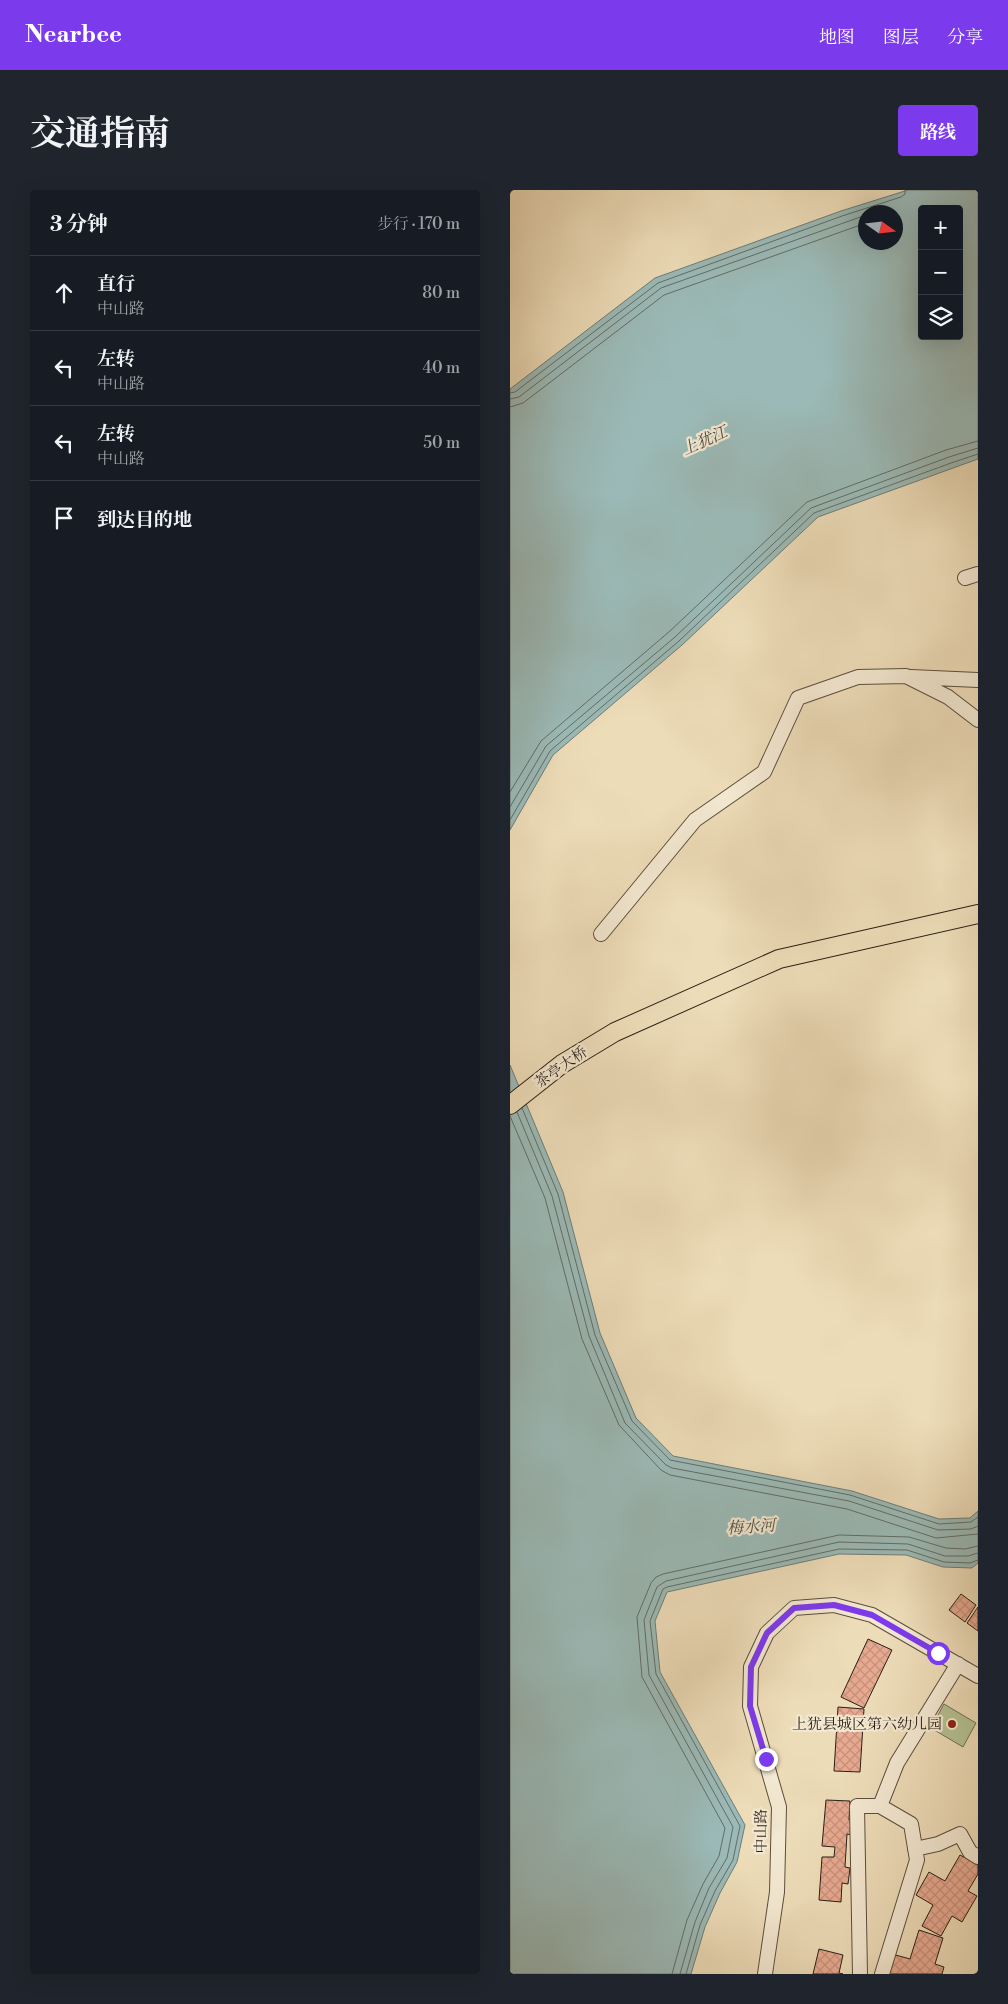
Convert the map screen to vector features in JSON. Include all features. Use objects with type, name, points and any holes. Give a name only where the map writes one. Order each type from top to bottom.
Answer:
[{"type":"main road","name":"茶亭大桥","points":[[510,1105],[562,1064],[615,1032],[779,960],[978,914]]},
{"type":"street","points":[[601,934],[695,820],[764,772],[798,698],[858,677],[906,676],[978,680]]},
{"type":"street","points":[[906,676],[948,697],[978,720]]},
{"type":"street","name":"中山路","points":[[765,1974],[777,1892],[779,1807],[750,1706],[751,1667],[767,1633],[794,1608],[834,1605],[872,1615],[978,1676]]},
{"type":"street","points":[[880,1806],[897,1763],[958,1664]]},
{"type":"street","points":[[860,1974],[857,1806],[880,1806],[911,1824],[917,1860],[882,1974]]},
{"type":"street","points":[[915,1849],[938,1844],[960,1834],[970,1852],[978,1857]]},
{"type":"green space","points":[[944,1704],[976,1723],[963,1747],[931,1728]]},
{"type":"water","name":"上犹江","points":[[908,190],[978,190],[978,459],[818,517],[682,645],[553,755],[510,830],[510,389],[655,278],[858,206],[858,250],[903,250],[903,205],[860,205]]},
{"type":"water","name":"梅水河","points":[[510,1065],[563,1192],[600,1333],[636,1418],[673,1456],[852,1491],[939,1519],[970,1518],[978,1511],[978,1563],[972,1568],[943,1567],[906,1555],[839,1554],[667,1592],[655,1621],[660,1672],[745,1825],[737,1862],[720,1893],[705,1927],[691,1974],[510,1974]]},
{"type":"building","points":[[961,1594],[976,1605],[965,1622],[949,1610]]},
{"type":"building","points":[[978,1607],[978,1631],[967,1623]]},
{"type":"building","points":[[868,1639],[892,1650],[864,1708],[841,1697]]},
{"type":"building","points":[[838,1707],[864,1709],[860,1772],[834,1771]]},
{"type":"building","points":[[826,1800],[850,1801],[849,1820],[853,1820],[852,1835],[847,1834],[845,1867],[850,1868],[848,1884],[842,1883],[841,1902],[819,1900],[822,1857],[834,1857],[835,1847],[822,1846]]},
{"type":"building","points":[[960,1855],[978,1865],[978,1874],[968,1891],[977,1896],[962,1922],[952,1916],[941,1936],[922,1926],[933,1905],[916,1895],[929,1872],[945,1881]]},
{"type":"building","points":[[919,1930],[943,1938],[935,1964],[944,1967],[942,1974],[886,1974],[892,1954],[910,1959]]},
{"type":"building","points":[[819,1949],[843,1955],[839,1973],[843,1974],[813,1974]]},
{"type":"place","name":"上犹县城区第六幼儿园","points":[[952,1724]]},
{"type":"route","points":[[766,1759],[750,1706],[751,1667],[767,1633],[794,1608],[834,1605],[872,1615],[938,1653]]}]
